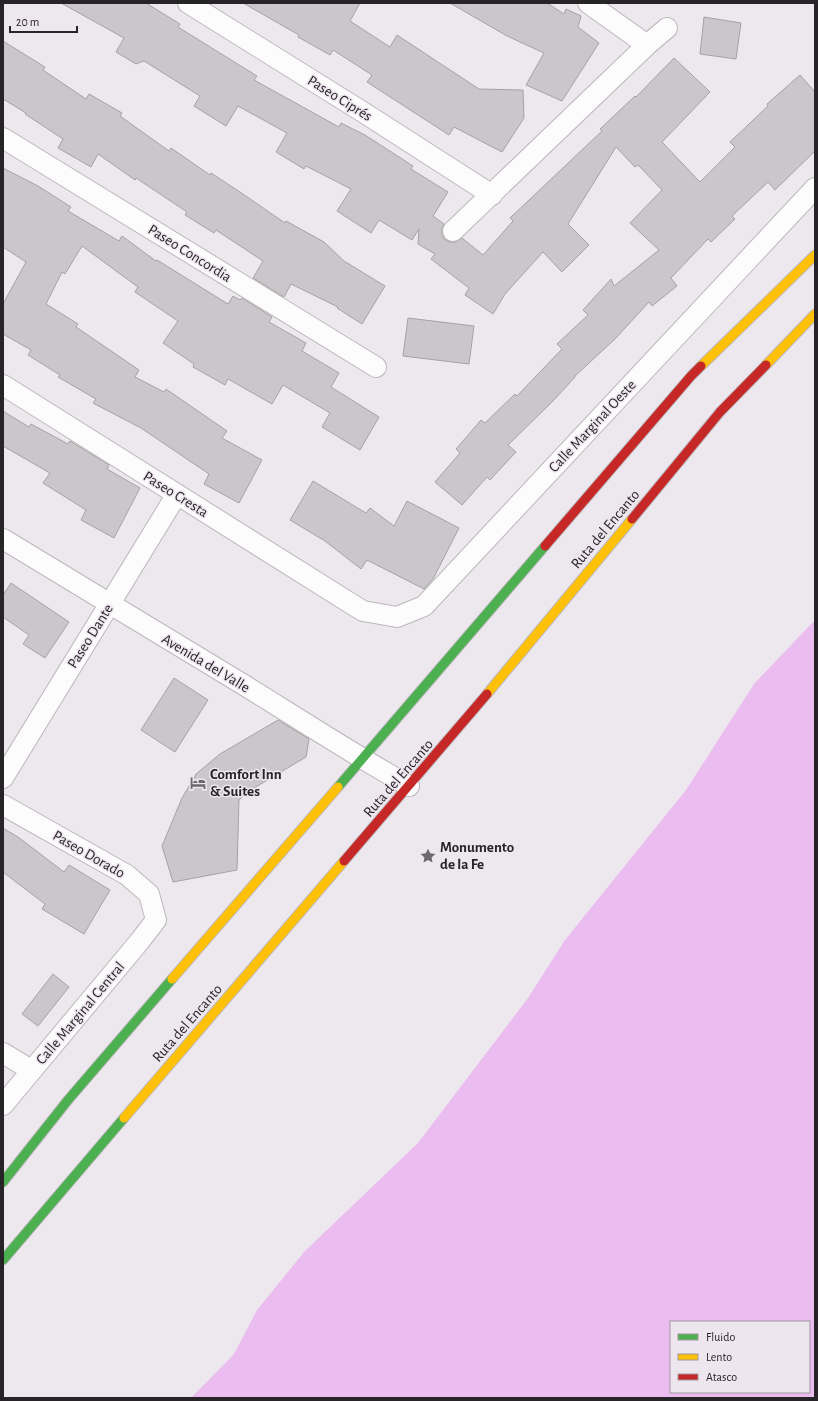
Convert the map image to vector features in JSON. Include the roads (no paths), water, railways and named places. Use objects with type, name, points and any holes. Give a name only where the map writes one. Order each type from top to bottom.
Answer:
[{"type":"main road","points":[[3,1182],[68,1100],[691,376],[815,254]]},
{"type":"main road","name":"Ruta del Encanto","points":[[3,1260],[449,740],[720,412],[815,314]]},
{"type":"street","name":"Paseo Ciprés","points":[[188,3],[366,114],[492,195]]},
{"type":"street","points":[[588,3],[647,45]]},
{"type":"street","points":[[453,231],[647,45],[667,28]]},
{"type":"street","name":"Paseo Concordia","points":[[3,138],[376,367]]},
{"type":"street","name":"Calle Marginal Oeste","points":[[350,602],[363,610],[397,617],[424,606],[815,188]]},
{"type":"street","name":"Paseo Cresta","points":[[3,385],[350,602]]},
{"type":"street","name":"Paseo Dante","points":[[3,778],[177,494]]},
{"type":"street","name":"Avenida del Valle","points":[[3,539],[409,786]]},
{"type":"street","name":"Paseo Dorado","points":[[3,805],[127,875],[149,894],[156,920]]},
{"type":"street","name":"Calle Marginal Central","points":[[3,1105],[156,920]]},
{"type":"street","points":[[3,1053],[31,1070]]},
{"type":"place","name":"Comfort Inn & Suites","points":[[198,783]]},
{"type":"place","name":"Monumento de la Fe","points":[[428,856]]}]
